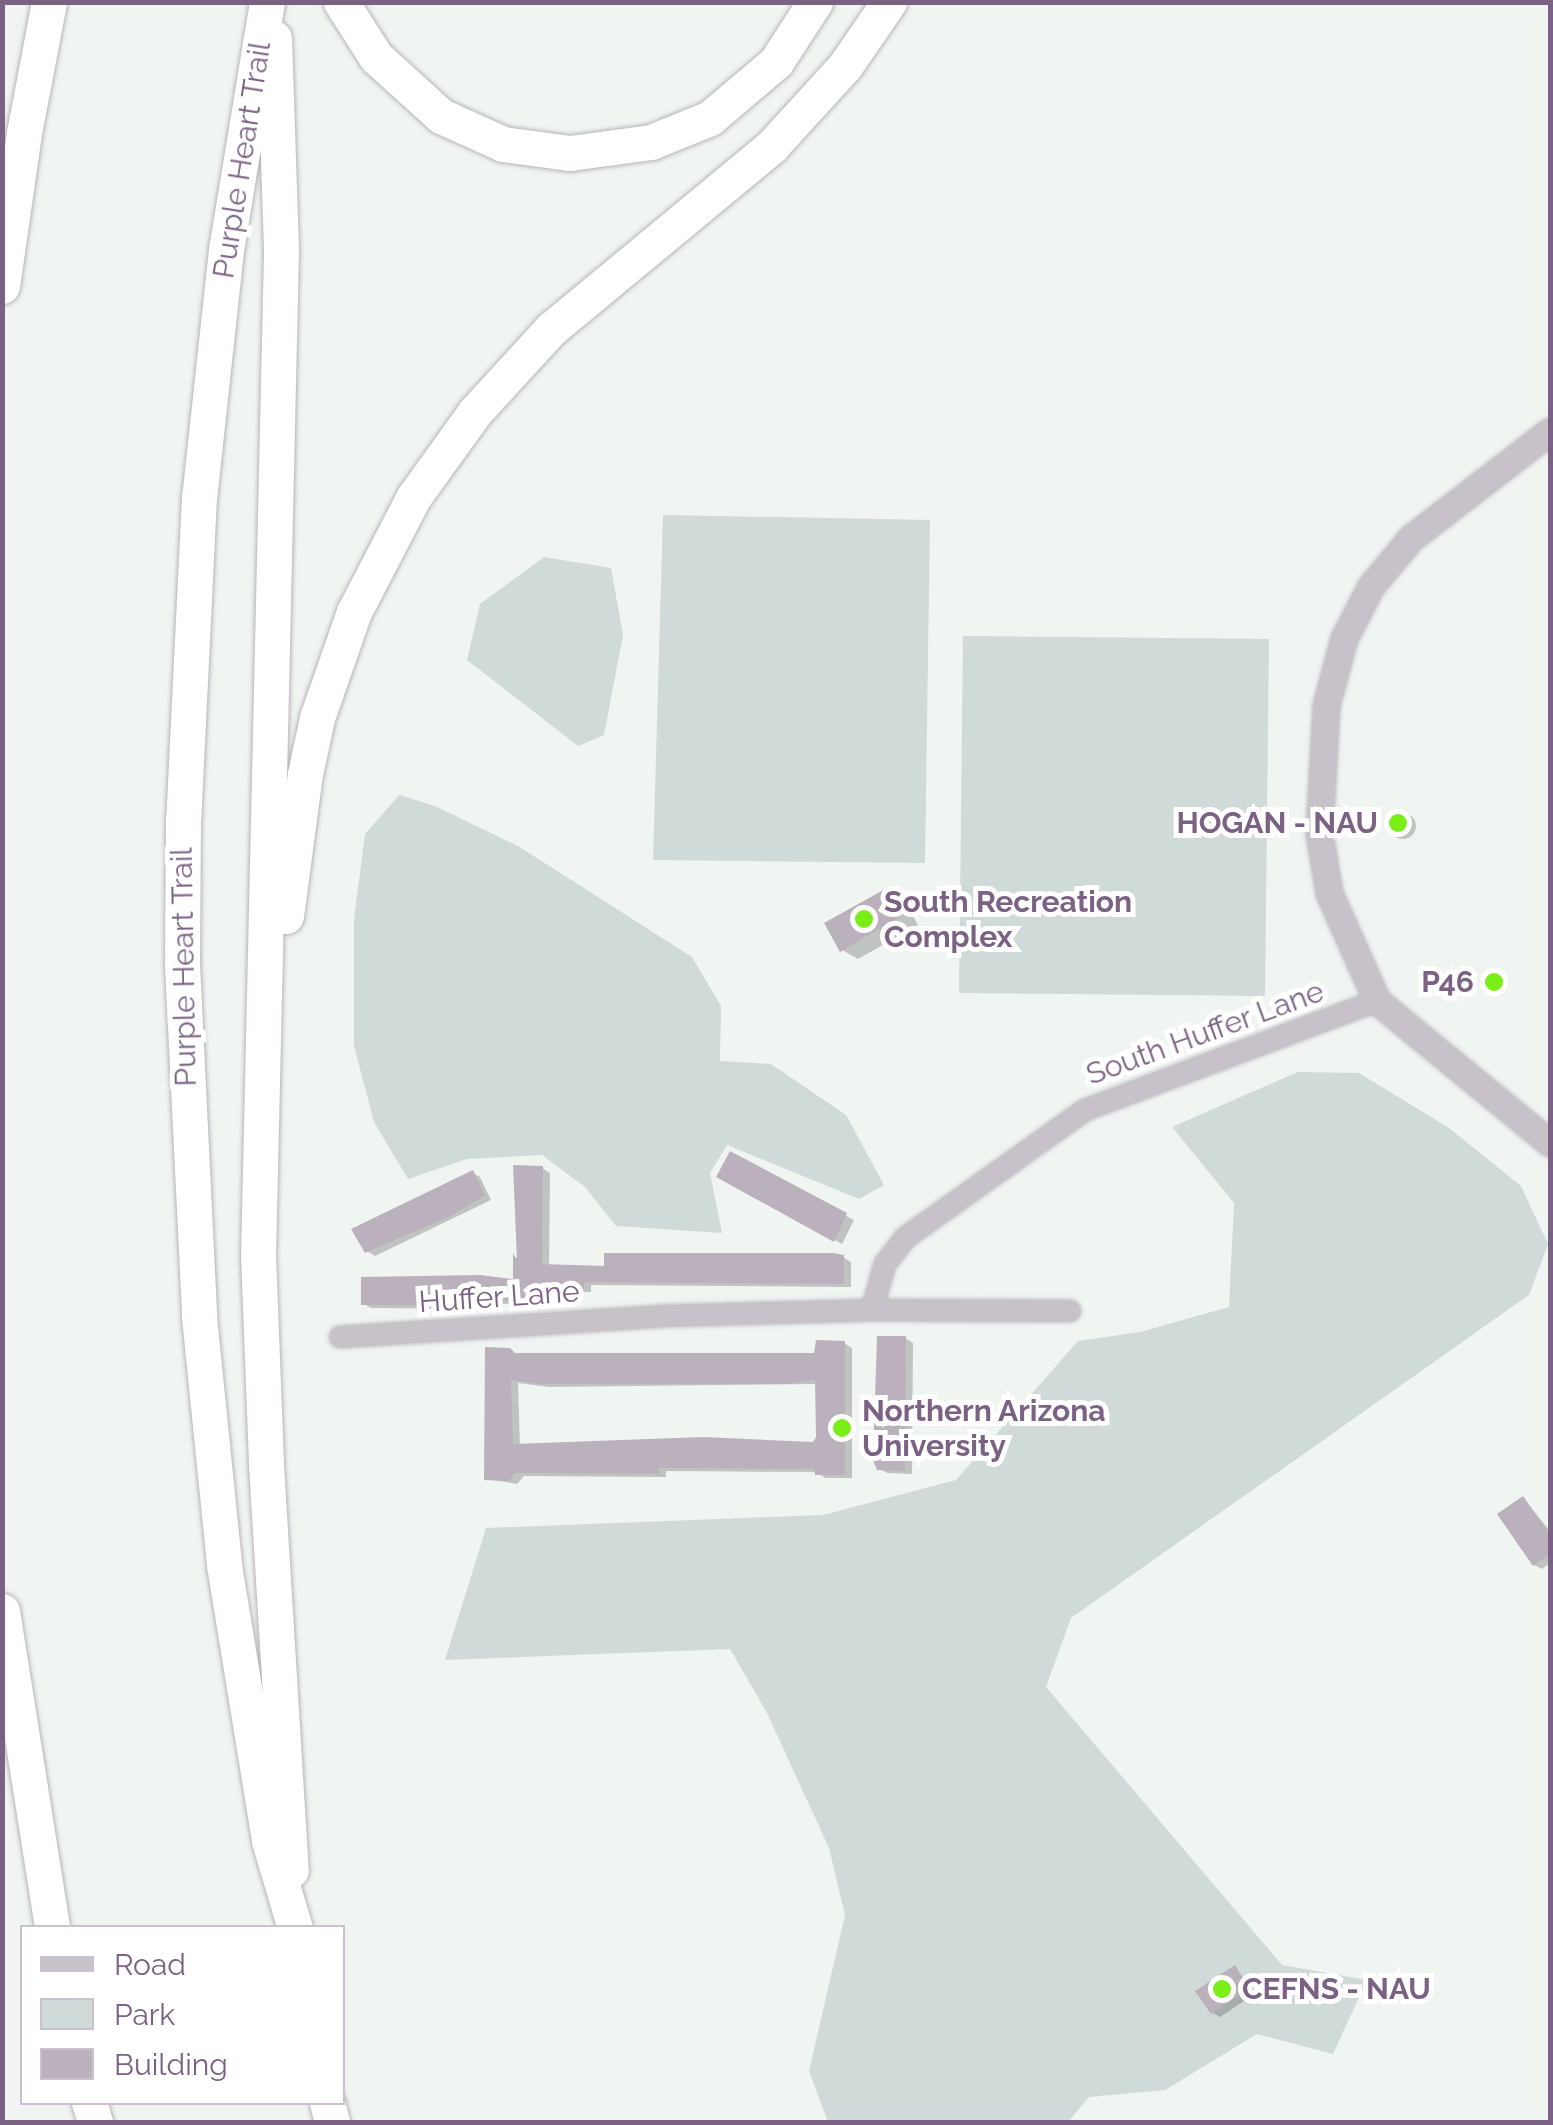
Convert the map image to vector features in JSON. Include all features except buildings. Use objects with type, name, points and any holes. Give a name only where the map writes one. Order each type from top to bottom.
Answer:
[{"type":"highway","points":[[2,286],[24,133],[49,2]]},
{"type":"highway","points":[[269,2],[282,174],[261,1110],[261,1354],[292,1834],[293,1916]]},
{"type":"highway","name":"Purple Heart Trail","points":[[269,2],[231,212],[201,478],[182,819],[182,964],[198,1297],[224,1565],[269,1840],[293,1916]]},
{"type":"highway","points":[[341,2],[376,58],[441,116],[503,144],[570,153],[650,142],[710,118],[776,62],[815,2]]},
{"type":"highway","points":[[261,1110],[274,1039],[292,860],[313,737],[354,612],[392,535],[466,425],[551,328],[771,147],[844,66],[889,2]]},
{"type":"highway","points":[[2,1611],[52,1925]]},
{"type":"street","points":[[1550,431],[1411,538],[1371,586],[1344,638],[1326,706],[1319,833],[1329,893],[1378,1001],[1550,1143]]},
{"type":"street","name":"South Huffer Lane","points":[[872,1310],[885,1264],[905,1238],[1085,1110],[1378,1001]]},
{"type":"street","points":[[872,1310],[1070,1311]]},
{"type":"street","name":"Huffer Lane","points":[[340,1337],[661,1316],[872,1310]]},
{"type":"green space","points":[[663,515],[930,520],[925,863],[653,860]]},
{"type":"green space","points":[[544,557],[611,568],[623,635],[604,735],[578,746],[467,660],[480,604]]},
{"type":"green space","points":[[963,636],[1269,639],[1265,996],[959,993]]},
{"type":"green space","points":[[399,795],[435,806],[518,846],[692,957],[721,1006],[720,1061],[771,1064],[846,1115],[884,1185],[859,1199],[727,1145],[710,1173],[722,1233],[616,1226],[585,1187],[542,1155],[467,1159],[408,1179],[374,1122],[354,1046],[354,919],[365,834]]},
{"type":"green space","points":[[1298,1072],[1359,1073],[1449,1128],[1521,1186],[1548,1244],[1529,1295],[1071,1618],[1046,1687],[1282,1965],[1367,1980],[1333,2054],[1257,2034],[1165,2090],[1089,2097],[1068,2122],[828,2122],[809,2071],[845,1915],[829,1848],[767,1713],[730,1649],[445,1660],[486,1528],[823,1515],[956,1480],[1078,1341],[1140,1332],[1229,1307],[1234,1203],[1172,1127]]},
{"type":"place","name":"HOGAN - NAU","points":[[1398,823]]},
{"type":"place","name":"South Recreation Complex","points":[[864,919]]},
{"type":"place","name":"P46","points":[[1494,982]]},
{"type":"place","name":"Northern Arizona University","points":[[842,1428]]},
{"type":"place","name":"CEFNS - NAU","points":[[1222,1989]]}]
